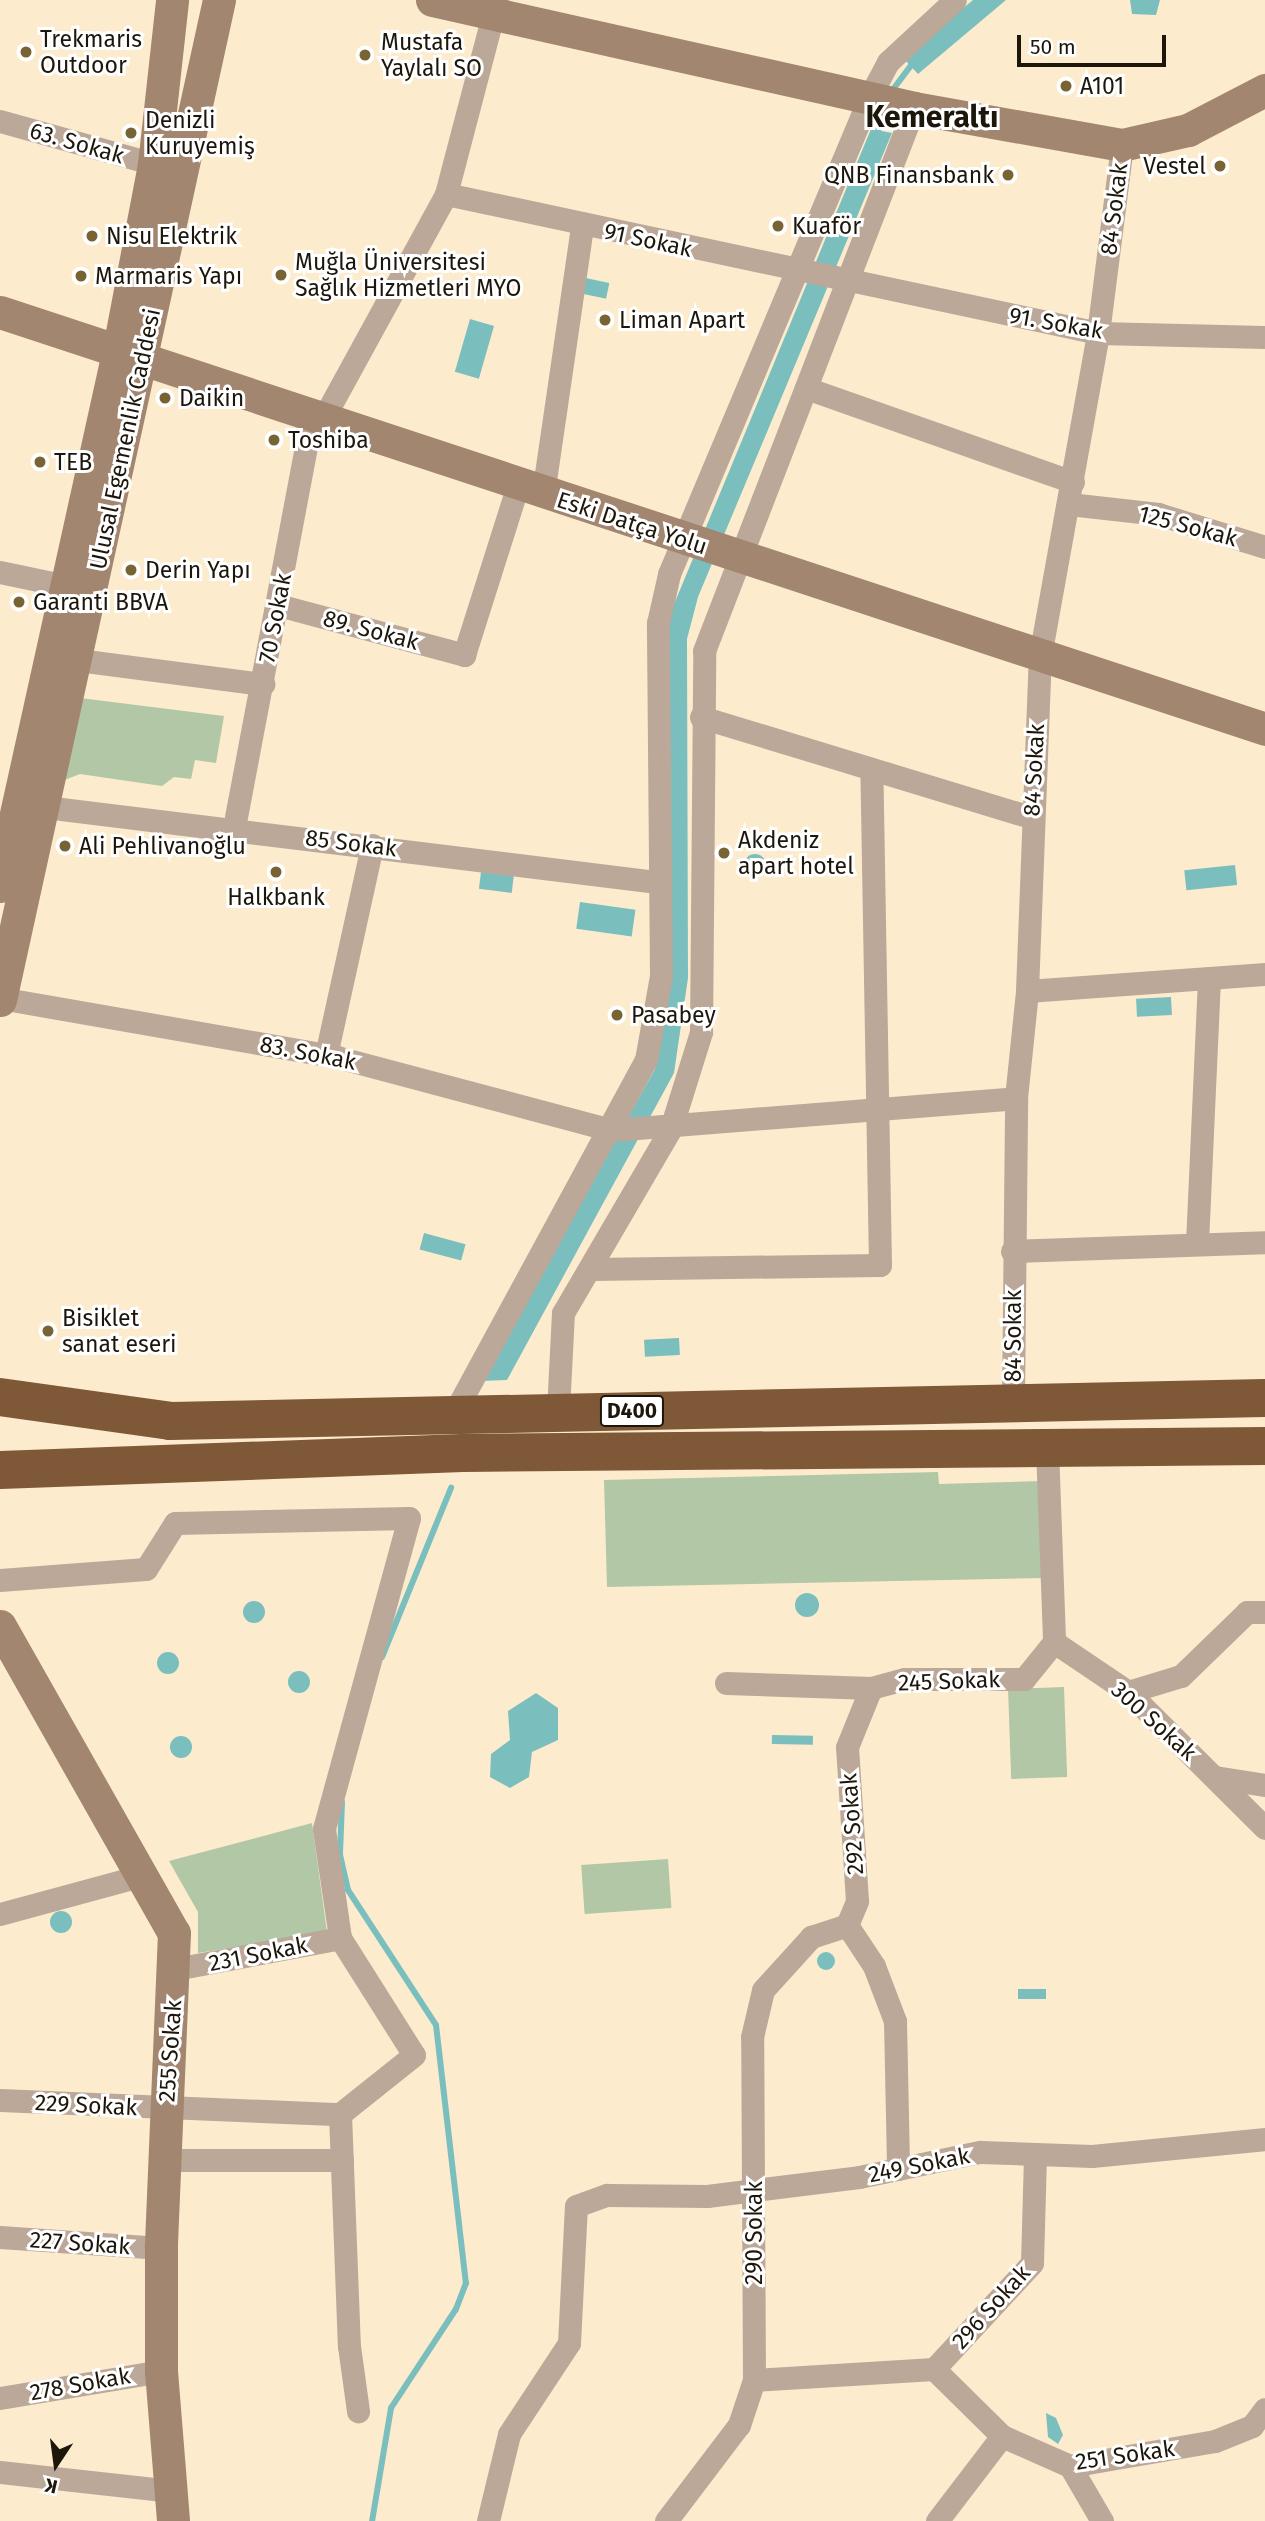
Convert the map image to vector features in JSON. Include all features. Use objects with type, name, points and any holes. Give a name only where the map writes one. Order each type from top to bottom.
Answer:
[{"type":"highway","name":"D400","points":[[0,1397],[170,1421],[1013,1401],[1265,1398]]},
{"type":"highway","name":"D400","points":[[0,1470],[463,1453],[1265,1446]]},
{"type":"street","name":"Ulusal Egemenlik Caddesi","points":[[0,886],[78,660],[132,352],[172,0]]},
{"type":"street","name":"Ulusal Egemenlik Caddesi","points":[[0,999],[67,586],[132,352],[219,0]]},
{"type":"street","points":[[432,0],[496,6],[890,101],[1122,145],[1188,130],[1265,90]]},
{"type":"street","points":[[558,1411],[563,1312],[593,1269],[671,1128],[701,1032],[701,717],[704,651],[731,555],[806,388],[844,280],[890,101],[888,62],[955,0]]},
{"type":"street","points":[[311,419],[329,408],[446,194],[496,6]]},
{"type":"street","points":[[453,1415],[614,1130],[646,1060],[661,976],[657,875],[658,623],[688,541],[803,273],[890,101]]},
{"type":"street","name":"63. Sokak","points":[[0,121],[153,164]]},
{"type":"street","name":"84 Sokak","points":[[1013,1401],[1012,1251],[1016,1098],[1027,991],[1031,817],[1040,656],[1071,494],[1097,333],[1122,145]]},
{"type":"street","name":"91 Sokak","points":[[446,194],[582,226],[844,280]]},
{"type":"street","points":[[531,490],[582,226]]},
{"type":"street","name":"91. Sokak","points":[[844,280],[1097,333],[1265,337]]},
{"type":"street","name":"Eski Datça Yolu","points":[[0,312],[132,352],[311,419],[1265,729]]},
{"type":"street","name":"125 Sokak","points":[[806,388],[1071,494],[1158,514],[1265,547]]},
{"type":"street","name":"70 Sokak","points":[[236,817],[278,606],[311,419]]},
{"type":"street","name":"89. Sokak","points":[[278,606],[464,655],[531,490]]},
{"type":"street","points":[[0,572],[67,586]]},
{"type":"street","points":[[78,660],[263,684]]},
{"type":"street","points":[[701,717],[871,771],[1031,817]]},
{"type":"street","points":[[593,1269],[880,1265],[881,1112],[871,771]]},
{"type":"street","name":"85 Sokak","points":[[31,800],[372,845],[657,875]]},
{"type":"street","name":"85 Sokak","points":[[31,800],[236,817],[553,856],[657,875]]},
{"type":"street","points":[[326,1055],[372,845]]},
{"type":"street","points":[[1027,991],[1265,974]]},
{"type":"street","points":[[1197,1243],[1209,978]]},
{"type":"street","name":"83. Sokak","points":[[0,999],[326,1055],[614,1130],[881,1112],[1016,1098]]},
{"type":"street","points":[[1012,1251],[1265,1242]]},
{"type":"street","points":[[1046,1448],[1054,1642]]},
{"type":"street","points":[[0,1580],[146,1569],[175,1523],[409,1518],[329,1793],[324,1829],[340,1938],[414,2056],[340,2114],[348,2346],[358,2411]]},
{"type":"street","points":[[1128,1692],[1181,1676],[1247,1612],[1265,1612]]},
{"type":"street","name":"255 Sokak","points":[[0,1626],[174,1933],[175,1969],[163,2160],[161,2248],[161,2371],[173,2506]]},
{"type":"street","name":"245 Sokak","points":[[871,1688],[905,1679],[1024,1679],[1054,1642]]},
{"type":"street","name":"300 Sokak","points":[[1054,1642],[1128,1692],[1265,1828]]},
{"type":"street","points":[[726,1683],[871,1688]]},
{"type":"street","name":"292 Sokak","points":[[847,1925],[857,1901],[847,1747],[871,1688]]},
{"type":"street","points":[[1215,1777],[1265,1784]]},
{"type":"street","points":[[0,1914],[140,1876]]},
{"type":"street","points":[[847,1925],[874,1965],[895,2021],[898,2169]]},
{"type":"street","name":"290 Sokak","points":[[666,2521],[739,2425],[754,2380],[752,2037],[763,1990],[811,1937],[847,1925]]},
{"type":"street","name":"231 Sokak","points":[[175,1969],[340,1938]]},
{"type":"street","name":"229 Sokak","points":[[0,2100],[166,2109],[340,2114]]},
{"type":"street","name":"249 Sokak","points":[[488,2521],[509,2434],[569,2343],[576,2206],[607,2195],[754,2190],[898,2169],[980,2152],[1092,2156],[1265,2139]]},
{"type":"street","name":"296 Sokak","points":[[934,2369],[1032,2263],[1035,2154]]},
{"type":"street","points":[[163,2160],[342,2160]]},
{"type":"street","name":"227 Sokak","points":[[0,2237],[161,2248]]},
{"type":"street","points":[[754,2380],[934,2369]]},
{"type":"street","name":"251 Sokak","points":[[934,2369],[1002,2436],[1070,2466],[1215,2441],[1252,2426],[1265,2409]]},
{"type":"street","name":"278 Sokak","points":[[1,2400],[161,2371]]},
{"type":"street","points":[[937,2521],[1002,2436]]},
{"type":"street","points":[[1070,2466],[1102,2521]]},
{"type":"street","points":[[0,2472],[173,2506]]},
{"type":"green space","points":[[80,698],[224,716],[216,763],[195,760],[191,779],[174,777],[162,786],[80,774],[62,781]]},
{"type":"green space","points":[[938,1472],[939,1484],[1043,1481],[1046,1578],[607,1587],[604,1480]]},
{"type":"green space","points":[[1064,1687],[1067,1777],[1011,1779],[1008,1689]]},
{"type":"green space","points":[[312,1823],[327,1932],[198,1953],[198,1912],[169,1861]]},
{"type":"green space","points":[[668,1859],[671,1908],[585,1914],[581,1865]]},
{"type":"water","points":[[973,0],[1006,0],[918,74],[903,58]]},
{"type":"water","points":[[1130,0],[1160,0],[1156,15],[1132,14]]},
{"type":"water","points":[[871,129],[892,133],[698,597],[687,639],[688,978],[674,1073],[507,1380],[481,1381],[655,1069],[670,981],[665,626]]},
{"type":"water","points":[[581,277],[609,283],[606,299],[578,293]]},
{"type":"water","points":[[470,319],[494,326],[479,379],[455,372]]},
{"type":"water","points":[[755,854],[763,857],[766,865],[763,873],[755,876],[747,873],[744,865],[747,857]]},
{"type":"water","points":[[1235,865],[1237,885],[1186,890],[1184,870]]},
{"type":"water","points":[[481,872],[514,876],[512,893],[479,889]]},
{"type":"water","points":[[580,902],[635,910],[632,937],[576,929]]},
{"type":"water","points":[[1171,997],[1172,1015],[1137,1017],[1136,999]]},
{"type":"water","points":[[424,1233],[466,1244],[461,1261],[420,1249]]},
{"type":"water","points":[[679,1338],[680,1355],[645,1357],[644,1340]]},
{"type":"water","points":[[807,1593],[818,1600],[819,1605],[812,1616],[807,1617],[796,1610],[795,1605],[802,1594]]},
{"type":"water","points":[[254,1601],[262,1604],[265,1612],[262,1620],[254,1623],[246,1620],[243,1612],[246,1604]]},
{"type":"water","points":[[168,1652],[176,1655],[179,1663],[176,1671],[168,1674],[160,1671],[157,1663],[160,1655]]},
{"type":"water","points":[[299,1671],[307,1674],[310,1682],[307,1690],[299,1693],[291,1690],[288,1682],[291,1674]]},
{"type":"water","points":[[536,1693],[558,1708],[558,1740],[532,1752],[529,1777],[510,1788],[490,1777],[491,1754],[510,1740],[508,1711]]},
{"type":"water","points":[[772,1735],[813,1736],[813,1745],[772,1744]]},
{"type":"water","points":[[181,1736],[189,1739],[192,1747],[189,1755],[181,1758],[173,1755],[170,1747],[173,1739]]},
{"type":"water","points":[[61,1911],[69,1914],[72,1922],[69,1930],[61,1933],[53,1930],[50,1922],[53,1914]]},
{"type":"water","points":[[826,1952],[832,1955],[835,1961],[832,1967],[826,1970],[820,1967],[817,1961],[820,1955]]},
{"type":"water","points":[[1018,1989],[1046,1989],[1046,1999],[1018,1999]]},
{"type":"water","points":[[1046,2413],[1056,2418],[1063,2435],[1058,2444],[1048,2437]]},
{"type":"waterway","points":[[891,92],[914,62]]},
{"type":"waterway","points":[[876,136],[884,113]]},
{"type":"waterway","points":[[382,1657],[451,1488]]},
{"type":"waterway","points":[[342,1802],[340,1855],[348,1890],[436,2025],[466,2283],[456,2309],[391,2408],[372,2521]]},
{"type":"place","name":"Trekmaris Outdoor","points":[[26,52]]},
{"type":"place","name":"Mustafa Yaylalı SO","points":[[365,55]]},
{"type":"place","name":"A101","points":[[1066,86]]},
{"type":"place","name":"Denizli Kuruyemiş","points":[[131,133]]},
{"type":"place","name":"Vestel","points":[[1220,166]]},
{"type":"place","name":"QNB Finansbank","points":[[1008,175]]},
{"type":"place","name":"Kuaför","points":[[778,226]]},
{"type":"place","name":"Nisu Elektrik","points":[[92,236]]},
{"type":"place","name":"Muğla Üniversitesi Sağlık Hizmetleri MYO","points":[[281,275]]},
{"type":"place","name":"Marmaris Yapı","points":[[81,276]]},
{"type":"place","name":"Liman Apart","points":[[605,320]]},
{"type":"place","name":"Daikin","points":[[165,398]]},
{"type":"place","name":"Toshiba","points":[[274,440]]},
{"type":"place","name":"TEB","points":[[40,462]]},
{"type":"place","name":"Derin Yapı","points":[[131,570]]},
{"type":"place","name":"Garanti BBVA","points":[[19,602]]},
{"type":"place","name":"Ali Pehlivanoğlu","points":[[65,846]]},
{"type":"place","name":"Akdeniz apart hotel","points":[[724,853]]},
{"type":"place","name":"Halkbank","points":[[276,872]]},
{"type":"place","name":"Pasabey","points":[[617,1015]]},
{"type":"place","name":"Bisiklet sanat eseri","points":[[48,1331]]},
{"type":"district","name":"Kemeraltı","points":[[932,117]]}]
